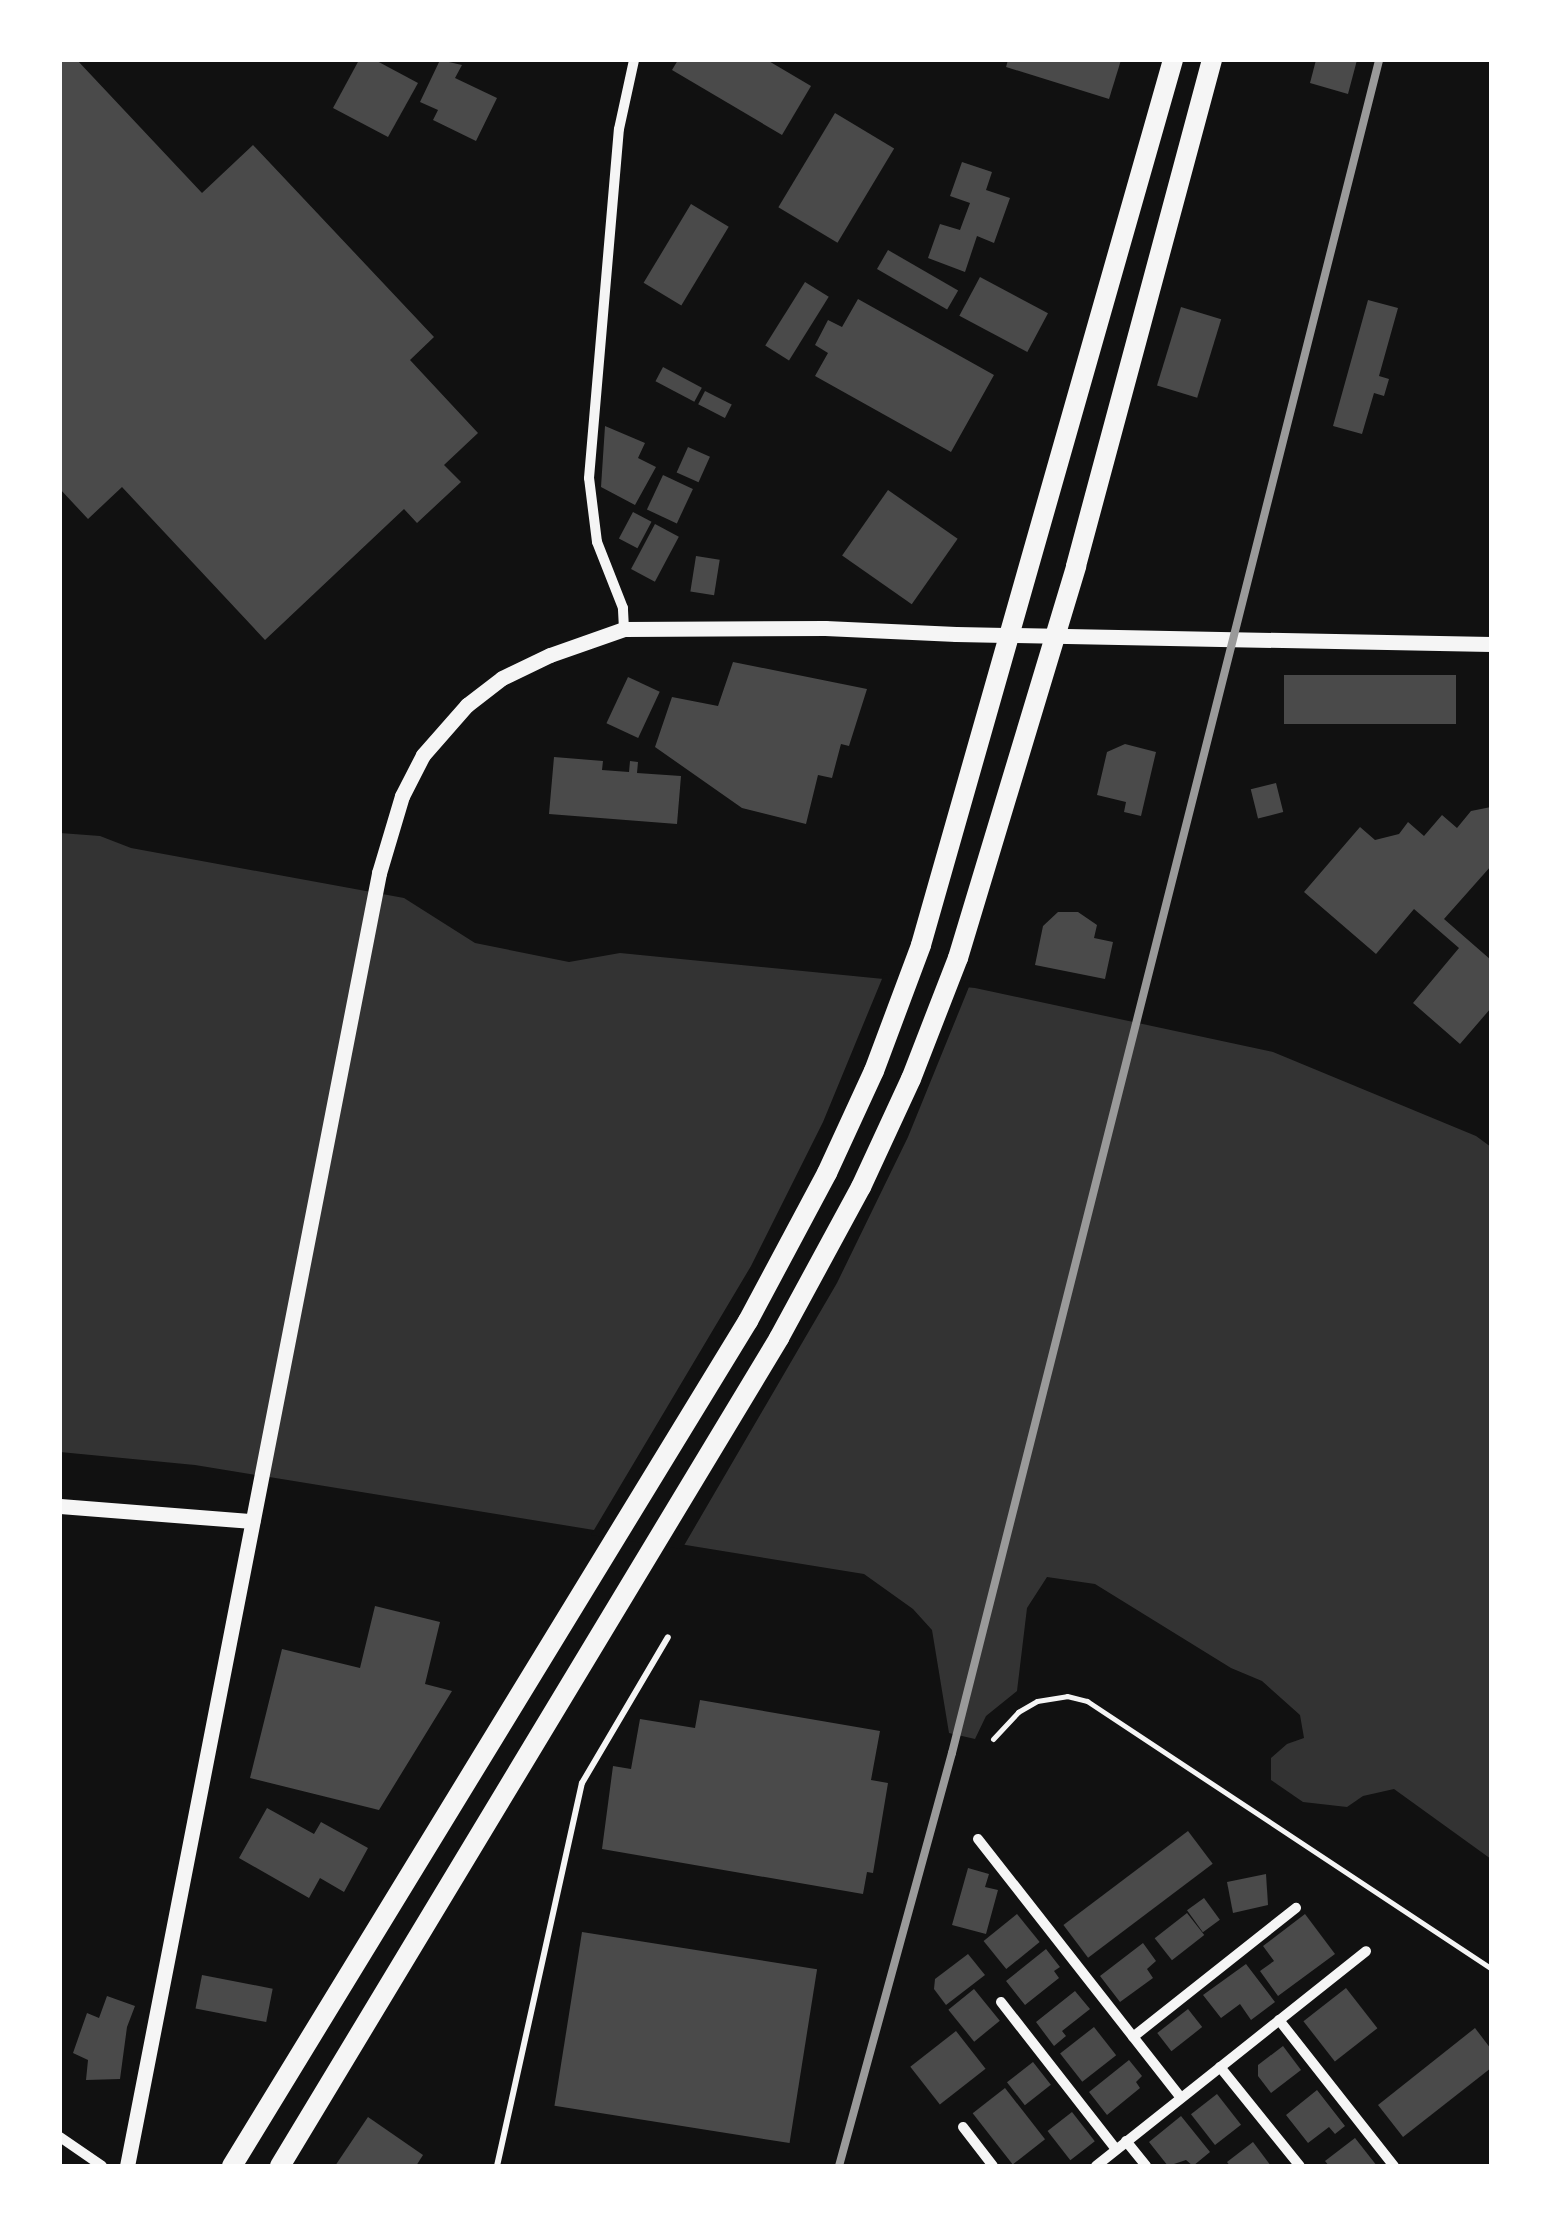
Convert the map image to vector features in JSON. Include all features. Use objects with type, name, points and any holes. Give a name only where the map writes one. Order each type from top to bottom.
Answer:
[{"type":"highway","points":[[232,2166],[748,1321],[827,1172],[874,1071],[921,945],[1172,60]]},
{"type":"highway","points":[[280,2166],[779,1338],[861,1187],[958,958],[1055,636],[1212,60]]},
{"type":"street","points":[[624,629],[623,608],[598,542],[589,478],[619,129],[634,60]]},
{"type":"street","points":[[127,2166],[379,873],[402,796],[423,755],[466,705],[502,678],[550,655],[624,629],[825,628],[1491,644]]},
{"type":"street","points":[[60,1506],[252,1521]]},
{"type":"street","points":[[978,1839],[1181,2098]]},
{"type":"street","points":[[1133,2037],[1296,1908]]},
{"type":"street","points":[[1096,2166],[1366,1951]]},
{"type":"street","points":[[1000,2002],[1121,2145],[1146,2166]]},
{"type":"street","points":[[1279,2020],[1394,2166]]},
{"type":"street","points":[[1220,2067],[1300,2166]]},
{"type":"street","points":[[962,2126],[993,2166]]},
{"type":"street","points":[[60,2137],[102,2166]]},
{"type":"lane","points":[[497,2166],[582,1783],[668,1636]]},
{"type":"path","points":[[993,1739],[1018,1712],[1037,1701],[1067,1696],[1088,1702],[1491,1968]]},
{"type":"shaded area","points":[[60,833],[100,836],[131,848],[404,898],[475,943],[569,962],[620,953],[975,988],[1273,1052],[1476,1136],[1491,1147],[1491,1859],[1394,1789],[1363,1796],[1347,1807],[1303,1802],[1271,1780],[1271,1758],[1287,1744],[1304,1738],[1300,1715],[1262,1681],[1231,1668],[1095,1584],[1047,1577],[1027,1608],[1017,1691],[986,1716],[975,1739],[949,1733],[932,1630],[913,1609],[864,1574],[195,1465],[60,1452]]},
{"type":"pier","points":[[884,974],[971,982],[908,1137],[837,1283],[682,1549],[591,1535],[751,1266],[823,1122]]},
{"type":"building","points":[[60,60],[77,60],[202,193],[253,145],[434,337],[410,360],[478,433],[444,465],[461,482],[417,523],[404,509],[265,640],[122,487],[88,519],[60,489]]},
{"type":"building","points":[[359,60],[375,60],[418,83],[388,137],[333,108]]},
{"type":"building","points":[[440,60],[462,65],[455,78],[497,98],[476,141],[433,120],[438,110],[420,102]]},
{"type":"building","points":[[678,60],[767,60],[811,86],[782,135],[672,70]]},
{"type":"building","points":[[1008,60],[1121,60],[1109,99],[1006,67]]},
{"type":"building","points":[[1316,60],[1357,60],[1348,94],[1310,83]]},
{"type":"building","points":[[835,113],[894,149],[837,243],[778,207]]},
{"type":"building","points":[[962,162],[992,172],[986,190],[1010,198],[994,243],[977,236],[965,272],[928,258],[940,224],[960,230],[970,203],[950,196]]},
{"type":"building","points":[[691,204],[729,227],[681,306],[644,283]]},
{"type":"building","points":[[888,250],[958,290],[947,310],[877,269]]},
{"type":"building","points":[[980,277],[1048,313],[1027,352],[959,316]]},
{"type":"building","points":[[805,282],[829,297],[789,360],[765,346]]},
{"type":"building","points":[[858,299],[994,375],[951,452],[815,376],[828,353],[815,345],[828,320],[842,327]]},
{"type":"building","points":[[1368,300],[1398,308],[1379,376],[1389,379],[1384,396],[1374,393],[1362,434],[1333,426]]},
{"type":"building","points":[[1181,307],[1221,319],[1197,398],[1157,385]]},
{"type":"building","points":[[663,367],[702,388],[694,402],[655,381]]},
{"type":"building","points":[[705,391],[732,405],[725,418],[698,404]]},
{"type":"building","points":[[605,426],[645,443],[638,458],[656,467],[635,505],[601,487]]},
{"type":"building","points":[[688,447],[710,457],[699,482],[677,473]]},
{"type":"building","points":[[663,475],[693,489],[677,523],[647,509]]},
{"type":"building","points":[[888,490],[958,539],[912,604],[842,556]]},
{"type":"building","points":[[633,512],[652,522],[637,548],[619,538]]},
{"type":"building","points":[[655,524],[679,537],[655,582],[631,569]]},
{"type":"building","points":[[696,556],[720,560],[714,595],[690,592]]},
{"type":"building","points":[[733,662],[867,689],[849,746],[841,744],[832,778],[818,775],[806,824],[742,808],[655,747],[672,697],[718,706]]},
{"type":"building","points":[[1284,675],[1456,675],[1456,724],[1284,724]]},
{"type":"building","points":[[628,677],[660,692],[638,738],[606,723]]},
{"type":"building","points":[[1125,744],[1156,752],[1141,816],[1124,812],[1126,802],[1097,795],[1107,752]]},
{"type":"building","points":[[554,757],[603,761],[602,770],[629,772],[630,761],[638,762],[637,773],[681,776],[677,824],[549,814]]},
{"type":"building","points":[[1276,783],[1283,812],[1258,818],[1251,789]]},
{"type":"building","points":[[1491,807],[1491,866],[1444,919],[1491,960],[1491,1008],[1460,1044],[1413,1003],[1459,948],[1414,909],[1376,954],[1304,892],[1360,827],[1375,840],[1399,834],[1408,822],[1424,836],[1442,815],[1457,828],[1471,811]]},
{"type":"building","points":[[1058,912],[1078,912],[1097,925],[1094,938],[1113,942],[1105,979],[1035,965],[1043,926]]},
{"type":"building","points":[[375,1606],[440,1622],[425,1684],[452,1691],[379,1810],[250,1778],[282,1649],[360,1668]]},
{"type":"building","points":[[700,1700],[880,1731],[871,1780],[888,1783],[873,1873],[867,1872],[863,1894],[602,1849],[613,1766],[631,1769],[640,1719],[695,1728]]},
{"type":"building","points":[[267,1808],[314,1834],[321,1822],[368,1848],[344,1892],[320,1878],[309,1898],[239,1858]]},
{"type":"building","points":[[1188,1831],[1213,1864],[1088,1958],[1063,1925]]},
{"type":"building","points":[[968,1868],[989,1874],[985,1887],[998,1890],[986,1934],[952,1925]]},
{"type":"building","points":[[1266,1874],[1268,1905],[1233,1913],[1227,1882]]},
{"type":"building","points":[[1204,1898],[1220,1920],[1203,1932],[1187,1910]]},
{"type":"building","points":[[1187,1913],[1204,1935],[1172,1960],[1155,1938]]},
{"type":"building","points":[[1017,1914],[1040,1942],[1006,1969],[984,1941]]},
{"type":"building","points":[[1305,1914],[1335,1954],[1278,1996],[1260,1971],[1274,1961],[1263,1946]]},
{"type":"building","points":[[582,1932],[817,1969],[790,2143],[554,2106]]},
{"type":"building","points":[[1143,1943],[1156,1961],[1147,1969],[1153,1978],[1120,2002],[1100,1976]]},
{"type":"building","points":[[1046,1949],[1060,1967],[1054,1971],[1059,1978],[1025,2005],[1006,1981]]},
{"type":"building","points":[[968,1954],[985,1975],[946,2005],[934,1989],[935,1979]]},
{"type":"building","points":[[1246,1964],[1275,2002],[1251,2020],[1240,2004],[1221,2018],[1203,1995]]},
{"type":"building","points":[[202,1975],[273,1989],[266,2022],[196,2008]]},
{"type":"building","points":[[1346,1988],[1377,2028],[1335,2061],[1303,2021]]},
{"type":"building","points":[[974,1989],[1000,2021],[974,2042],[948,2010]]},
{"type":"building","points":[[1075,1991],[1090,2009],[1062,2031],[1066,2036],[1054,2046],[1036,2022]]},
{"type":"building","points":[[107,1996],[135,2006],[127,2027],[120,2079],[86,2080],[88,2060],[73,2053],[87,2013],[99,2018]]},
{"type":"building","points":[[1188,2009],[1202,2027],[1171,2051],[1157,2033]]},
{"type":"building","points":[[1094,2027],[1116,2055],[1082,2082],[1060,2053]]},
{"type":"building","points":[[1475,2028],[1491,2049],[1491,2068],[1403,2137],[1378,2105]]},
{"type":"building","points":[[956,2031],[986,2069],[940,2105],[910,2067]]},
{"type":"building","points":[[1283,2046],[1301,2070],[1271,2093],[1258,2076],[1258,2065]]},
{"type":"building","points":[[1129,2060],[1142,2076],[1136,2082],[1140,2088],[1107,2115],[1089,2092]]},
{"type":"building","points":[[1033,2062],[1051,2085],[1025,2105],[1007,2082]]},
{"type":"building","points":[[1005,2088],[1045,2139],[1013,2164],[973,2113]]},
{"type":"building","points":[[1317,2090],[1345,2126],[1335,2134],[1329,2127],[1308,2143],[1286,2115]]},
{"type":"building","points":[[1217,2094],[1241,2125],[1215,2145],[1191,2114]]},
{"type":"building","points":[[1072,2112],[1095,2141],[1070,2160],[1048,2131]]},
{"type":"building","points":[[1181,2116],[1210,2152],[1193,2166],[1186,2160],[1168,2166],[1149,2142]]},
{"type":"building","points":[[368,2117],[423,2155],[416,2166],[335,2166]]},
{"type":"building","points":[[1355,2138],[1377,2166],[1329,2166],[1325,2161]]},
{"type":"building","points":[[1253,2142],[1271,2166],[1230,2166],[1227,2162]]},
{"type":"railway","points":[[839,2166],[952,1753],[1379,60]]}]
